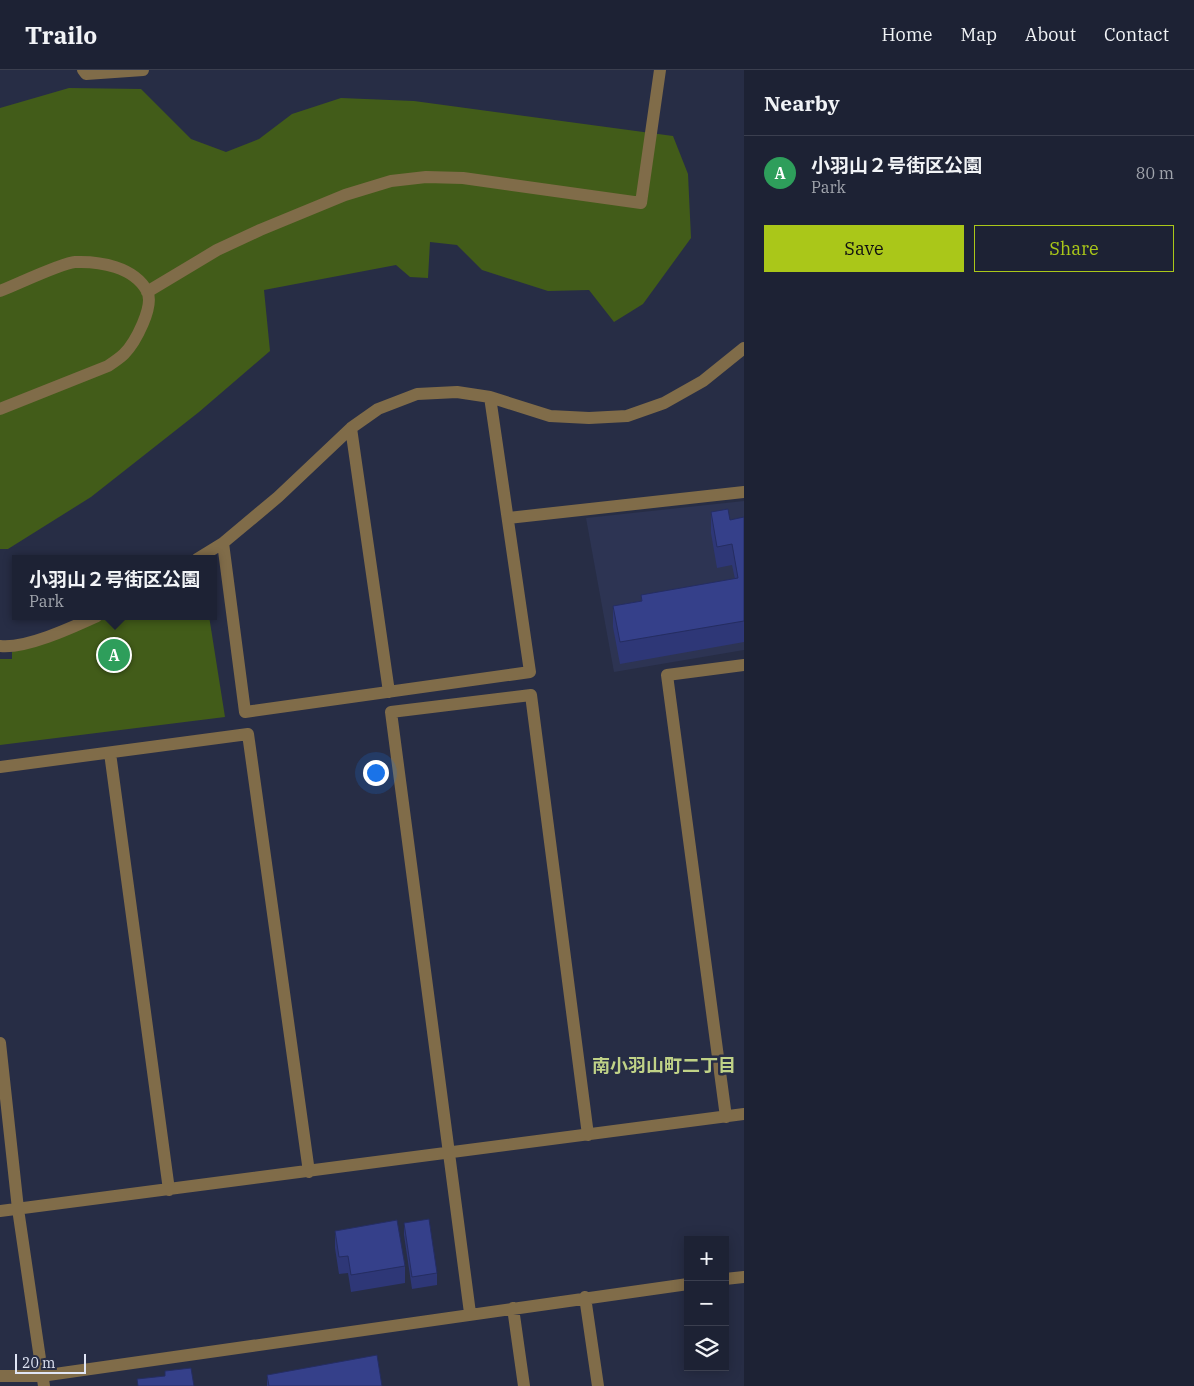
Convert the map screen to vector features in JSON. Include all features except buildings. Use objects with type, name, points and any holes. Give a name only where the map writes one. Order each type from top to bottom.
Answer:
[{"type":"street","points":[[83,70],[86,74],[144,70]]},
{"type":"street","points":[[148,292],[217,250],[260,230],[346,195],[391,182],[426,177],[463,178],[641,204],[660,70]]},
{"type":"street","points":[[0,291],[73,262],[93,262],[115,267],[133,276],[148,292],[149,304],[140,330],[123,355],[108,366],[0,409]]},
{"type":"street","points":[[204,555],[223,543],[278,497],[352,428],[378,409],[417,394],[457,392],[490,397],[550,416],[589,418],[627,416],[664,403],[704,381],[744,348]]},
{"type":"street","points":[[223,543],[246,712],[530,672],[490,397]]},
{"type":"street","points":[[352,428],[389,692]]},
{"type":"street","points":[[508,518],[744,492]]},
{"type":"street","points":[[0,646],[9,647],[63,631],[88,620]]},
{"type":"street","points":[[726,1116],[667,675],[744,665]]},
{"type":"street","points":[[470,1314],[391,712],[531,695],[588,1134]]},
{"type":"street","points":[[0,767],[248,734],[309,1172]]},
{"type":"street","points":[[110,753],[169,1190]]},
{"type":"street","points":[[0,1043],[18,1210],[43,1381]]},
{"type":"street","points":[[0,1212],[744,1114]]},
{"type":"street","points":[[729,1279],[744,1277]]},
{"type":"street","points":[[0,1376],[43,1381],[470,1314],[684,1285]]},
{"type":"street","points":[[586,1297],[598,1386]]},
{"type":"street","points":[[513,1308],[524,1386]]},
{"type":"shaded area","points":[[744,501],[744,650],[614,672],[586,518]]},
{"type":"green space","points":[[69,88],[141,89],[191,139],[226,152],[259,139],[292,114],[341,98],[414,101],[673,136],[688,174],[691,238],[643,304],[614,322],[589,290],[548,291],[482,270],[457,245],[430,242],[428,278],[410,277],[396,265],[264,290],[270,351],[199,412],[91,497],[8,549],[0,549],[0,108]]},
{"type":"green space","points":[[99,620],[210,620],[225,717],[0,745],[0,659],[12,659],[12,652],[69,633]]},
{"type":"place","name":"小羽山２号街区公園","points":[[114,655]]},
{"type":"district","name":"南小羽山町二丁目","points":[[664,1065]]}]
